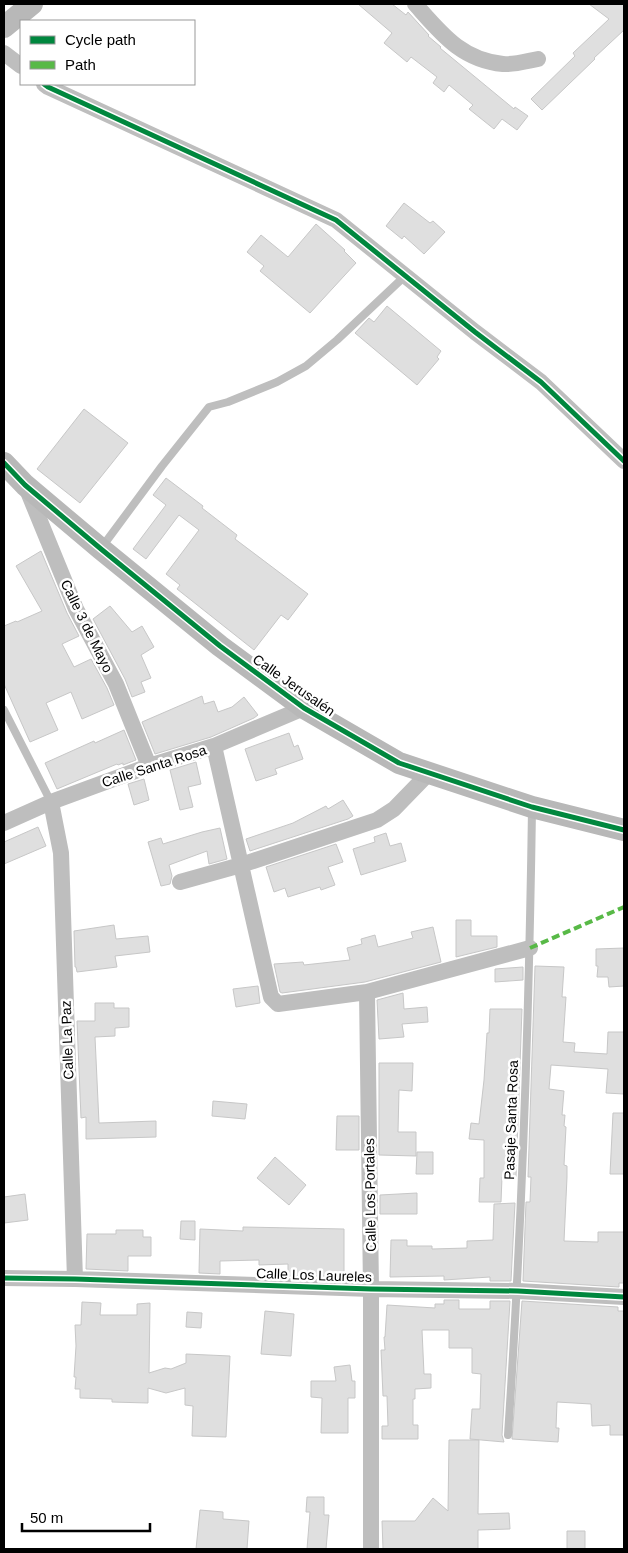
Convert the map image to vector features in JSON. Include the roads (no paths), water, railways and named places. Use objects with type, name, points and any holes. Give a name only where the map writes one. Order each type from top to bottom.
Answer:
[{"type":"street","points":[[4,27],[32,4]]},
{"type":"street","points":[[415,4],[439,32],[465,53],[505,65],[538,60]]},
{"type":"street","points":[[4,53],[20,65]]},
{"type":"street","points":[[45,85],[336,220],[541,382],[624,461]]},
{"type":"street","name":"Calle Jerusalén","points":[[4,463],[25,485],[101,549],[220,646],[304,708],[399,763],[532,807],[624,830]]},
{"type":"street","name":"Calle 3 de Mayo","points":[[25,485],[76,609],[116,684],[149,766]]},
{"type":"street","name":"Calle Santa Rosa","points":[[4,823],[51,802],[149,766],[214,746],[304,708]]},
{"type":"street","points":[[214,746],[271,997],[278,1004],[367,992],[530,948]]},
{"type":"street","points":[[180,882],[241,865],[377,820],[394,809],[428,774]]},
{"type":"street","name":"Calle La Paz","points":[[51,802],[61,853],[75,1279]]},
{"type":"street","name":"Calle Los Portales","points":[[367,992],[371,1289],[371,1549]]},
{"type":"street","name":"Calle Los Laureles","points":[[4,1278],[371,1289],[518,1291],[624,1296]]},
{"type":"lane","points":[[101,549],[162,466],[209,407],[228,402],[277,382],[306,366],[406,276]]},
{"type":"lane","points":[[4,710],[51,802]]},
{"type":"lane","name":"Pasaje Santa Rosa","points":[[508,1435],[518,1291],[530,948],[532,807]]}]
